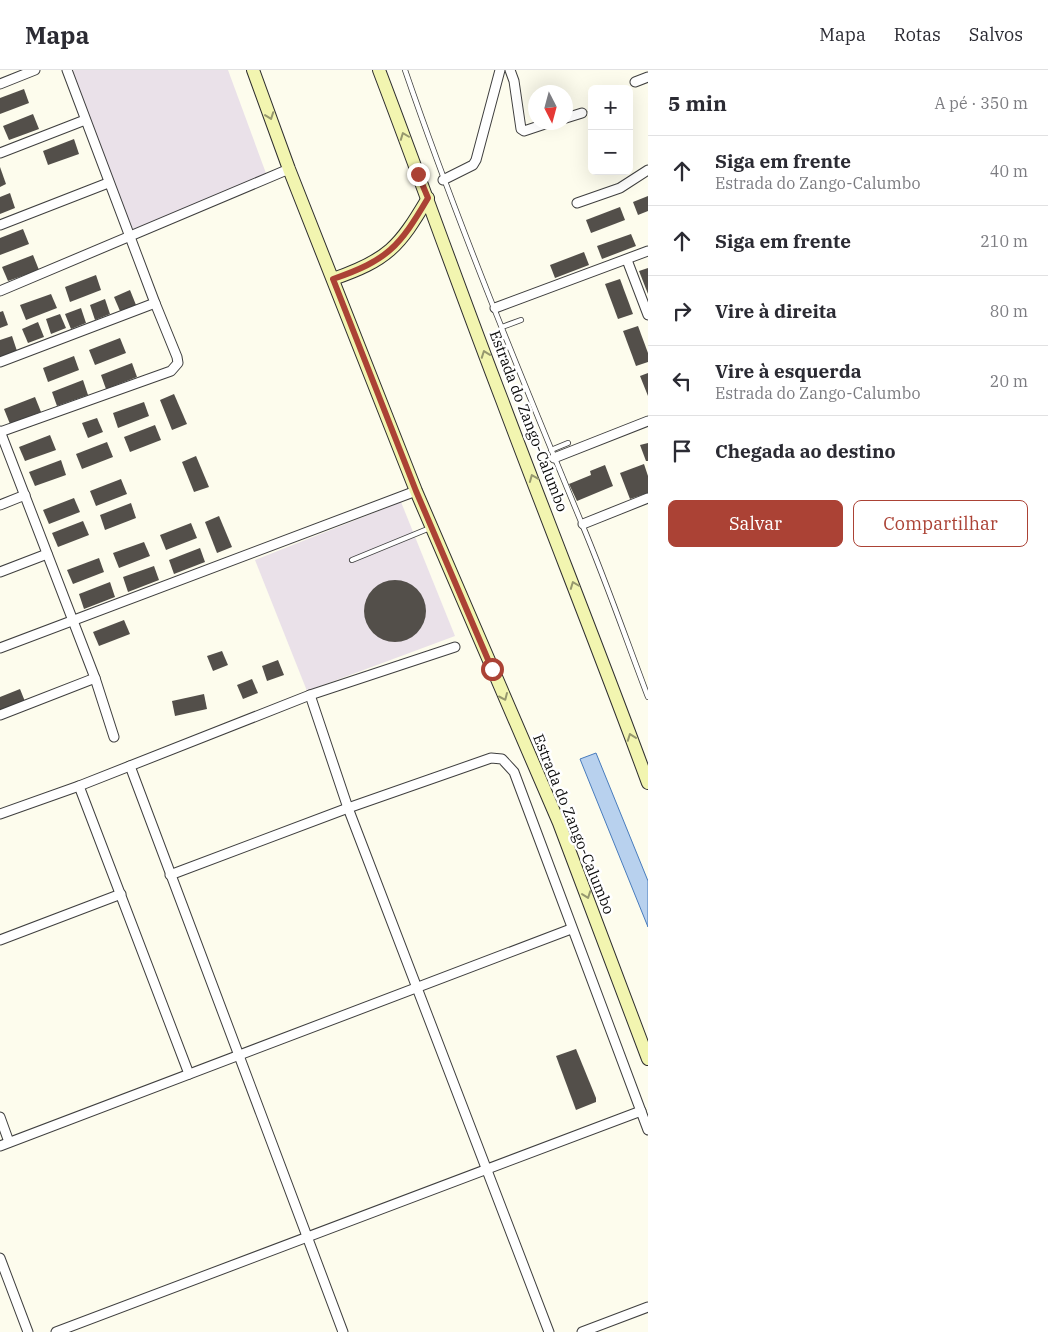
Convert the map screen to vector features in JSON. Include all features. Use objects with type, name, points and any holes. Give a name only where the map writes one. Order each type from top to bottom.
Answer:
[{"type":"main road","name":"Estrada do Zango-Calumbo","points":[[253,70],[289,169],[416,491],[559,823],[648,1058]]},
{"type":"main road","name":"Estrada do Zango-Calumbo","points":[[379,70],[428,198],[501,400],[551,523],[647,777]]},
{"type":"main road","points":[[333,279],[357,271],[384,257],[404,235],[428,198]]},
{"type":"street","points":[[0,84],[35,70]]},
{"type":"street","points":[[67,70],[108,183],[178,363],[171,371],[0,431],[95,678],[114,737]]},
{"type":"street","points":[[443,180],[473,165],[476,160],[500,70]]},
{"type":"street","points":[[510,70],[514,81],[521,129],[524,131],[528,130]]},
{"type":"street","points":[[635,82],[648,77]]},
{"type":"street","points":[[573,116],[582,113]]},
{"type":"street","points":[[0,153],[85,120]]},
{"type":"street","points":[[0,291],[289,169]]},
{"type":"street","points":[[577,203],[620,188],[648,170]]},
{"type":"street","points":[[0,225],[108,183]]},
{"type":"street","points":[[495,308],[648,251]]},
{"type":"street","points":[[627,260],[648,315]]},
{"type":"street","points":[[0,362],[155,303]]},
{"type":"street","points":[[552,454],[648,421]]},
{"type":"street","points":[[0,648],[416,491]]},
{"type":"street","points":[[0,505],[25,495]]},
{"type":"street","points":[[583,524],[648,498]]},
{"type":"street","points":[[0,572],[47,554]]},
{"type":"street","points":[[0,814],[79,786],[310,695],[455,647]]},
{"type":"street","points":[[0,715],[95,678]]},
{"type":"street","points":[[310,695],[348,808],[549,1332]]},
{"type":"street","points":[[170,875],[348,808],[491,758],[502,759],[514,772],[648,1130]]},
{"type":"street","points":[[130,766],[343,1332]]},
{"type":"street","points":[[79,786],[189,1074]]},
{"type":"street","points":[[0,940],[121,894]]},
{"type":"street","points":[[0,1146],[572,929]]},
{"type":"street","points":[[56,1332],[641,1111]]},
{"type":"street","points":[[0,1117],[10,1142]]},
{"type":"street","points":[[0,1258],[28,1332]]},
{"type":"street","points":[[582,1332],[648,1307]]},
{"type":"lane","points":[[405,70],[443,180],[552,454],[583,524],[648,697]]},
{"type":"lane","points":[[502,327],[521,320]]},
{"type":"lane","points":[[552,454],[568,443]]},
{"type":"lane","points":[[352,560],[432,527]]},
{"type":"shaded area","points":[[228,70],[267,176],[134,233],[72,71]]},
{"type":"shaded area","points":[[401,502],[455,636],[307,691],[255,560]]},
{"type":"water","points":[[596,753],[648,881],[648,927],[580,759]]},
{"type":"building","points":[[24,89],[29,103],[0,114],[0,98]]},
{"type":"building","points":[[33,114],[39,129],[9,140],[3,126]]},
{"type":"building","points":[[74,139],[79,154],[48,165],[43,151]]},
{"type":"building","points":[[0,167],[6,184],[0,187]]},
{"type":"building","points":[[10,193],[15,208],[0,214],[0,197]]},
{"type":"building","points":[[648,196],[648,211],[638,215],[633,202]]},
{"type":"building","points":[[620,207],[625,220],[591,233],[586,220]]},
{"type":"building","points":[[23,229],[29,244],[0,255],[0,238]]},
{"type":"building","points":[[631,234],[636,246],[602,259],[597,246]]},
{"type":"building","points":[[584,252],[589,265],[555,278],[550,265]]},
{"type":"building","points":[[33,255],[39,270],[8,281],[2,267]]},
{"type":"building","points":[[648,268],[648,294],[639,271]]},
{"type":"building","points":[[96,275],[101,290],[70,302],[65,287]]},
{"type":"building","points":[[620,279],[633,314],[618,319],[605,284]]},
{"type":"building","points":[[130,290],[136,305],[120,311],[114,297]]},
{"type":"building","points":[[51,294],[57,308],[26,320],[20,305]]},
{"type":"building","points":[[105,299],[110,314],[95,320],[90,305]]},
{"type":"building","points":[[81,308],[86,323],[71,329],[65,314]]},
{"type":"building","points":[[3,311],[8,325],[0,328],[0,312]]},
{"type":"building","points":[[60,314],[66,328],[51,334],[46,319]]},
{"type":"building","points":[[38,322],[44,337],[28,343],[22,329]]},
{"type":"building","points":[[638,326],[648,353],[648,362],[636,366],[623,331]]},
{"type":"building","points":[[12,336],[17,351],[0,357],[0,340]]},
{"type":"building","points":[[120,338],[126,353],[95,365],[89,350]]},
{"type":"building","points":[[74,356],[79,370],[48,382],[43,368]]},
{"type":"building","points":[[132,363],[137,377],[106,389],[101,375]]},
{"type":"building","points":[[648,373],[648,396],[640,376]]},
{"type":"building","points":[[83,380],[88,395],[57,406],[52,392]]},
{"type":"building","points":[[174,394],[187,424],[172,430],[160,400]]},
{"type":"building","points":[[35,397],[41,412],[10,424],[4,409]]},
{"type":"building","points":[[144,402],[149,416],[118,428],[113,413]]},
{"type":"building","points":[[97,418],[103,432],[88,438],[82,423]]},
{"type":"building","points":[[155,425],[161,440],[130,452],[124,437]]},
{"type":"building","points":[[50,435],[56,450],[25,461],[19,447]]},
{"type":"building","points":[[107,442],[113,457],[82,469],[76,454]]},
{"type":"building","points":[[648,443],[648,461],[646,461],[640,445]]},
{"type":"building","points":[[196,456],[209,487],[194,492],[182,462]]},
{"type":"building","points":[[61,460],[66,475],[35,486],[29,472]]},
{"type":"building","points":[[644,464],[648,476],[648,493],[630,499],[620,473]]},
{"type":"building","points":[[605,465],[613,486],[577,501],[569,484],[591,475],[590,471]]},
{"type":"building","points":[[121,479],[127,494],[96,506],[90,491]]},
{"type":"building","points":[[74,498],[80,512],[49,524],[43,510]]},
{"type":"building","points":[[131,503],[136,518],[105,530],[100,515]]},
{"type":"building","points":[[219,516],[232,547],[217,553],[205,522]]},
{"type":"building","points":[[83,521],[89,535],[58,547],[52,533]]},
{"type":"building","points":[[191,523],[197,538],[166,550],[160,535]]},
{"type":"building","points":[[144,542],[150,556],[119,568],[113,553]]},
{"type":"building","points":[[200,548],[205,562],[174,574],[169,560]]},
{"type":"building","points":[[99,558],[104,572],[73,584],[67,570]]},
{"type":"building","points":[[154,566],[159,580],[128,592],[123,577]]},
{"type":"building","points":[[389,580],[401,580],[417,589],[424,599],[426,611],[424,623],[417,633],[401,642],[389,642],[378,637],[369,628],[364,617],[364,605],[369,594],[378,585]]},
{"type":"building","points":[[110,582],[115,597],[84,609],[79,594]]},
{"type":"building","points":[[124,620],[130,634],[99,646],[93,632]]},
{"type":"building","points":[[222,651],[228,665],[213,671],[207,656]]},
{"type":"building","points":[[278,660],[284,675],[267,681],[262,666]]},
{"type":"building","points":[[252,679],[258,693],[243,699],[237,685]]},
{"type":"building","points":[[20,689],[26,704],[0,714],[0,697]]},
{"type":"building","points":[[204,694],[207,709],[175,716],[172,701]]},
{"type":"building","points":[[576,1049],[596,1102],[576,1110],[556,1056]]},
{"type":"route","points":[[418,174],[428,198],[404,235],[384,257],[357,271],[333,279],[416,491],[492,669]]}]
